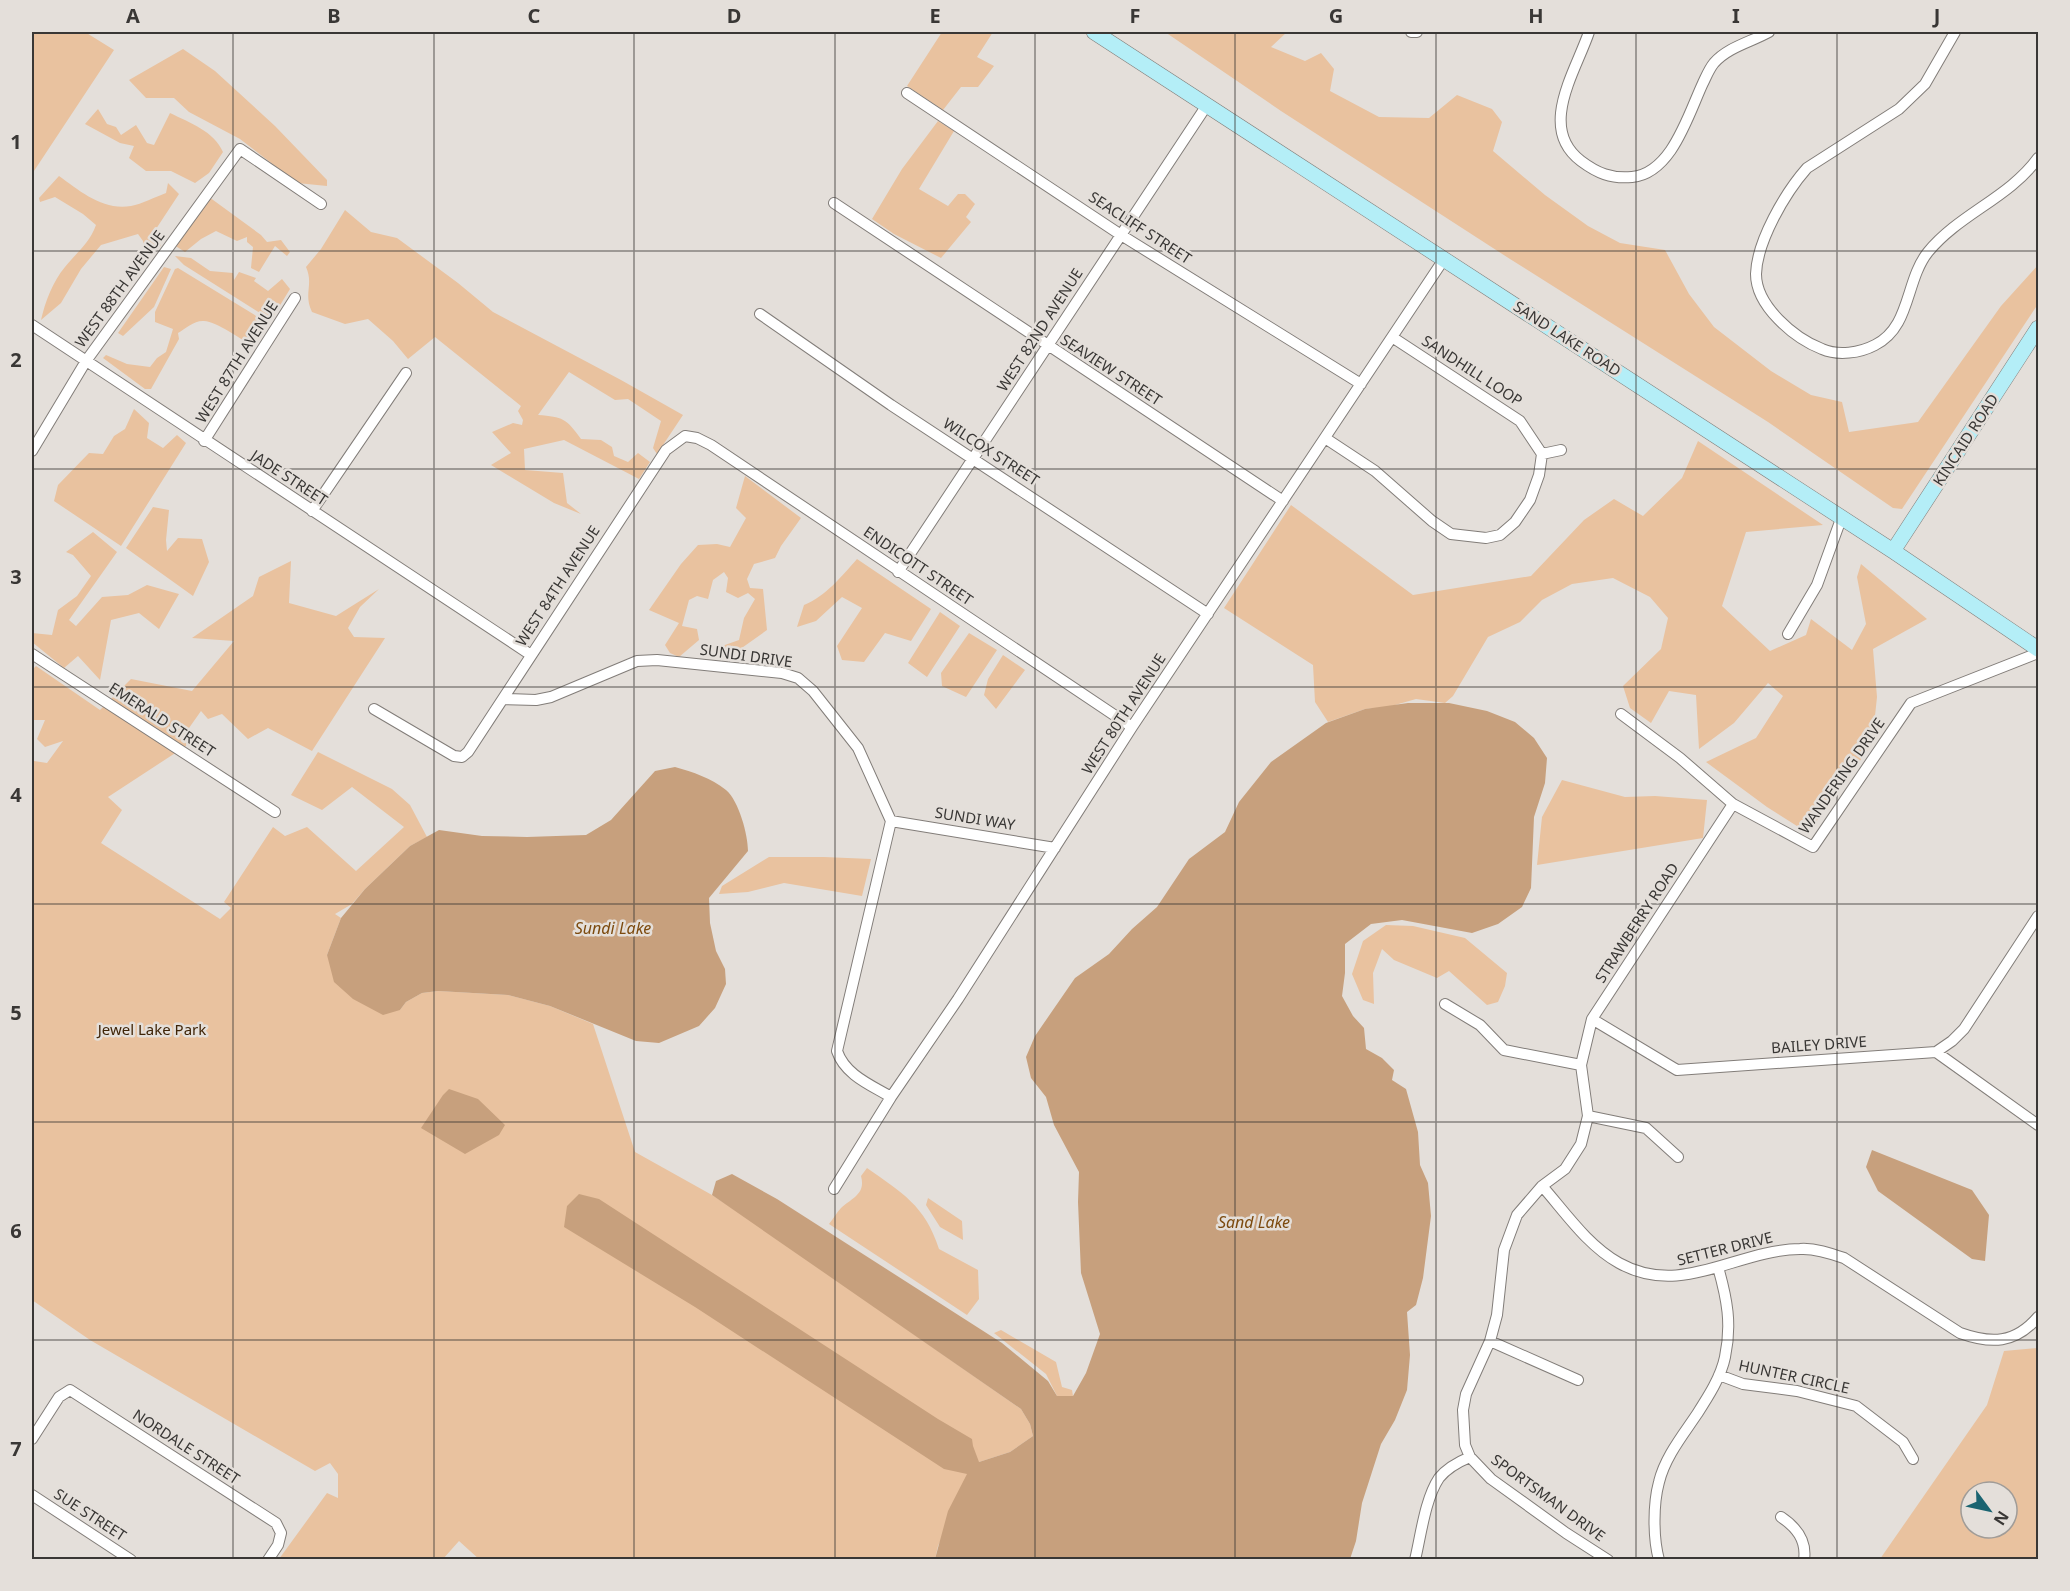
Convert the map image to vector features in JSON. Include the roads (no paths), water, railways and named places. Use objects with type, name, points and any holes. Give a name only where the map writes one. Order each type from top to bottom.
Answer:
[{"type":"main road","name":"SAND LAKE ROAD","points":[[1094,32],[1893,551],[2038,651]]},
{"type":"main road","name":"KINCAID ROAD","points":[[1893,551],[2038,328]]},
{"type":"street","points":[[1411,32],[1417,32]]},
{"type":"street","points":[[1589,32],[1566,88],[1559,117],[1565,140],[1572,154],[1596,172],[1621,178],[1640,176],[1659,165],[1671,152],[1712,65],[1725,53],[1768,32]]},
{"type":"street","points":[[1955,32],[1925,84],[1899,110],[1807,168],[1798,179],[1781,203],[1759,253],[1756,275],[1761,298],[1792,331],[1823,350],[1849,353],[1874,346],[1891,336],[1902,315],[1912,279],[1926,254],[1947,231],[2018,182],[2038,158]]},
{"type":"street","name":"SEACLIFF STREET","points":[[907,93],[1121,235],[1361,384]]},
{"type":"street","name":"WEST 82ND AVENUE","points":[[898,572],[1207,105]]},
{"type":"street","name":"WEST 88TH AVENUE","points":[[32,452],[86,361],[240,149],[321,204]]},
{"type":"street","name":"SEAVIEW STREET","points":[[834,203],[1283,501]]},
{"type":"street","name":"WEST 80TH AVENUE","points":[[834,1189],[891,1097],[958,999],[1132,727],[1444,259]]},
{"type":"street","name":"WEST 87TH AVENUE","points":[[204,441],[295,298]]},
{"type":"street","name":"WILCOX STREET","points":[[760,314],[891,405],[1208,614]]},
{"type":"street","name":"JADE STREET","points":[[32,325],[204,441],[531,655]]},
{"type":"street","name":"SANDHILL LOOP","points":[[1392,337],[1520,421],[1542,454]]},
{"type":"street","points":[[312,511],[406,373]]},
{"type":"street","name":"ENDICOTT STREET","points":[[685,436],[697,438],[711,445],[1132,727]]},
{"type":"street","name":"WEST 84TH AVENUE","points":[[374,709],[454,756],[462,757],[468,752],[666,450],[685,436]]},
{"type":"street","points":[[1325,438],[1375,471],[1431,520],[1451,534],[1486,538],[1500,535],[1515,522],[1530,500],[1539,476],[1542,454],[1561,450]]},
{"type":"street","points":[[1788,634],[1817,585],[1841,519]]},
{"type":"street","name":"WANDERING DRIVE","points":[[1621,714],[1680,758],[1733,804],[1813,848],[1911,704],[2038,651]]},
{"type":"street","name":"EMERALD STREET","points":[[32,654],[275,812]]},
{"type":"street","name":"SUNDI DRIVE","points":[[504,699],[536,700],[551,697],[637,661],[657,660],[782,673],[798,678],[813,691],[858,748],[891,820]]},
{"type":"street","name":"STRAWBERRY ROAD","points":[[1581,1065],[1592,1019],[1733,804]]},
{"type":"street","points":[[891,820],[837,1051],[841,1063],[851,1072],[891,1097]]},
{"type":"street","name":"SUNDI WAY","points":[[891,820],[1055,848]]},
{"type":"street","points":[[2038,916],[1964,1029],[1936,1052],[2038,1125]]},
{"type":"street","points":[[1445,1004],[1480,1025],[1504,1050],[1581,1065]]},
{"type":"street","name":"BAILEY DRIVE","points":[[1592,1019],[1677,1070],[1936,1052]]},
{"type":"street","name":"SPORTSMAN DRIVE","points":[[1581,1065],[1588,1116],[1581,1144],[1565,1169],[1542,1185],[1517,1215],[1504,1250],[1497,1315],[1490,1341],[1466,1394],[1463,1410],[1465,1445],[1470,1457],[1491,1479],[1608,1560]]},
{"type":"street","points":[[1588,1116],[1646,1128],[1678,1157]]},
{"type":"street","name":"SETTER DRIVE","points":[[1542,1185],[1586,1237],[1617,1262],[1646,1275],[1677,1277],[1781,1250],[1801,1248],[1823,1251],[1844,1258],[1960,1333],[1981,1340],[1999,1340],[2016,1335],[2030,1326],[2038,1317]]},
{"type":"street","points":[[1659,1560],[1656,1546],[1656,1515],[1659,1482],[1673,1450],[1711,1392],[1725,1359],[1729,1311],[1718,1267]]},
{"type":"street","points":[[1490,1341],[1578,1380]]},
{"type":"street","name":"HUNTER CIRCLE","points":[[1719,1375],[1743,1384],[1797,1391],[1856,1406],[1903,1442],[1913,1459]]},
{"type":"street","name":"NORDALE STREET","points":[[32,1439],[58,1396],[70,1390],[276,1522],[281,1533],[278,1545],[268,1560]]},
{"type":"street","points":[[1415,1560],[1430,1500],[1439,1478],[1452,1466],[1470,1457]]},
{"type":"street","name":"SUE STREET","points":[[32,1495],[131,1560]]},
{"type":"street","points":[[1781,1516],[1796,1527],[1805,1552],[1804,1560]]},
{"type":"water","name":"Sand Lake","points":[[1408,703],[1449,703],[1487,711],[1515,722],[1534,738],[1547,758],[1545,783],[1534,817],[1531,888],[1522,907],[1498,924],[1472,933],[1402,920],[1371,924],[1345,944],[1342,996],[1353,1016],[1364,1028],[1366,1049],[1382,1058],[1394,1070],[1392,1080],[1406,1089],[1418,1132],[1420,1165],[1428,1183],[1431,1216],[1423,1278],[1416,1305],[1407,1312],[1410,1355],[1407,1390],[1395,1420],[1381,1444],[1362,1503],[1356,1541],[1350,1559],[935,1559],[948,1511],[967,1474],[944,1469],[695,1307],[564,1227],[567,1206],[579,1194],[599,1199],[972,1439],[979,1462],[1010,1452],[1033,1436],[1030,1424],[1021,1409],[712,1195],[716,1181],[732,1174],[777,1199],[1002,1343],[1048,1381],[1057,1396],[1073,1396],[1086,1373],[1100,1334],[1081,1273],[1079,1172],[1054,1125],[1046,1097],[1031,1078],[1026,1057],[1035,1036],[1075,978],[1109,954],[1157,907],[1189,859],[1225,832],[1239,802],[1271,762],[1326,723],[1365,709]]},
{"type":"water","name":"Sundi Lake","points":[[675,767],[714,782],[731,795],[739,810],[748,844],[748,851],[709,898],[710,923],[716,951],[725,969],[726,984],[715,1008],[699,1026],[659,1043],[636,1041],[550,1006],[508,995],[438,991],[422,993],[406,1002],[400,1010],[383,1015],[353,999],[334,982],[327,955],[341,918],[365,889],[410,846],[439,830],[482,836],[586,835],[611,820],[655,771]]},
{"type":"water","points":[[449,1089],[478,1099],[505,1125],[499,1135],[465,1154],[421,1128]]},
{"type":"water","points":[[1872,1150],[1972,1190],[1989,1215],[1985,1261],[1972,1259],[1878,1191],[1866,1167]]},
{"type":"park label","name":"Jewel Lake Park","points":[[152,1030]]}]
